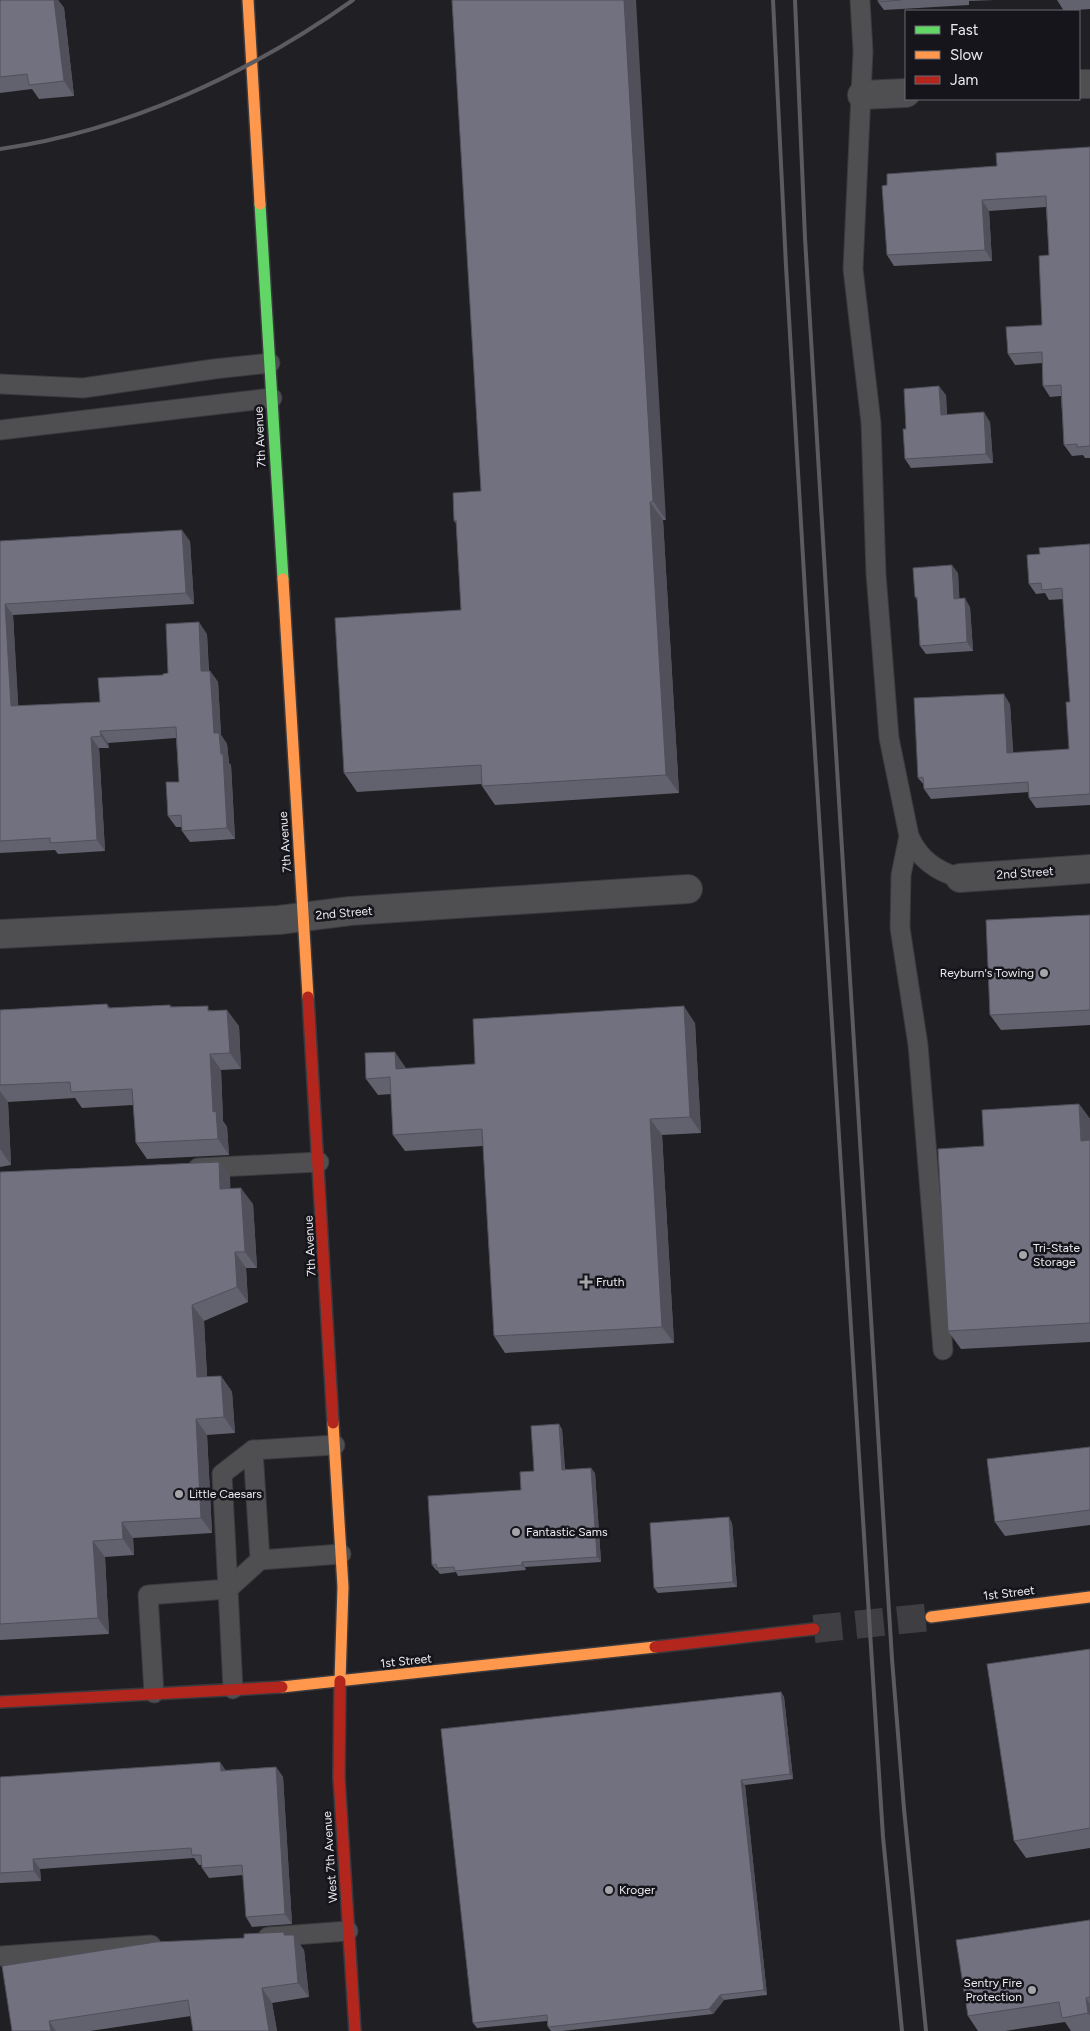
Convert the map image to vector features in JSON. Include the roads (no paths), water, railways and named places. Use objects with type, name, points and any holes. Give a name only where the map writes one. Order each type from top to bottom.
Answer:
[{"type":"street","name":"7th Avenue","points":[[248,0],[343,1587],[340,1682]]},
{"type":"street","points":[[862,95],[905,93]]},
{"type":"street","name":"2nd Street","points":[[960,878],[1090,869]]},
{"type":"street","name":"2nd Street","points":[[0,934],[280,920],[350,911],[688,889]]},
{"type":"street","name":"1st Street","points":[[931,1617],[1090,1597]]},
{"type":"street","name":"1st Street","points":[[0,1702],[298,1686],[814,1629]]},
{"type":"street","name":"West 7th Avenue","points":[[340,1682],[339,1778],[355,2031]]},
{"type":"lane","points":[[860,0],[863,51],[862,95],[858,136],[853,269],[871,424],[876,574],[888,728],[909,836],[922,858],[944,873],[960,878]]},
{"type":"lane","points":[[0,384],[83,388],[270,363]]},
{"type":"lane","points":[[0,430],[272,398]]},
{"type":"lane","points":[[909,836],[901,875],[900,928],[918,1045],[943,1350]]},
{"type":"lane","points":[[182,1169],[319,1162]]},
{"type":"lane","points":[[233,1689],[222,1474],[252,1450],[335,1444]]},
{"type":"lane","points":[[252,1450],[260,1560]]},
{"type":"lane","points":[[154,1693],[148,1595],[228,1589],[260,1560],[341,1554]]},
{"type":"lane","points":[[246,1938],[348,1931]]},
{"type":"lane","points":[[0,1956],[167,1944]]},
{"type":"tunnel","points":[[814,1629],[931,1617]]},
{"type":"railway","points":[[0,149],[94,128],[140,113],[185,95],[272,52],[353,0]]},
{"type":"railway","points":[[773,0],[806,609],[883,1837],[902,2031]]},
{"type":"railway","points":[[795,0],[805,238],[892,1659],[904,1809],[926,2031]]},
{"type":"place","name":"Reyburn's Towing","points":[[1044,973]]},
{"type":"place","name":"Tri-State Storage","points":[[1023,1255]]},
{"type":"place","name":"Fruth","points":[[586,1282]]},
{"type":"place","name":"Little Caesars","points":[[179,1494]]},
{"type":"place","name":"Fantastic Sams","points":[[516,1532]]},
{"type":"place","name":"Kroger","points":[[609,1890]]},
{"type":"place","name":"Sentry Fire Protection","points":[[1032,1990]]}]
